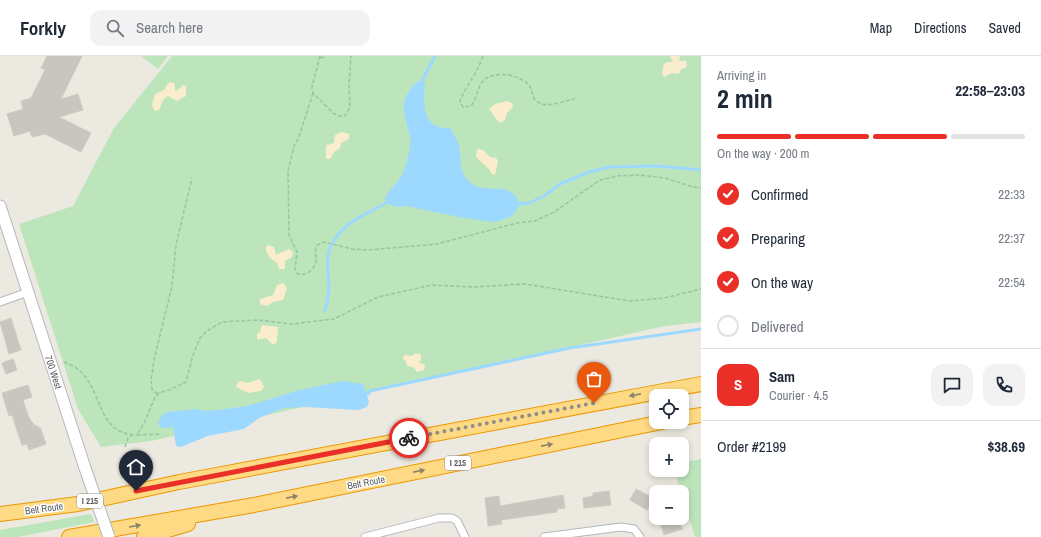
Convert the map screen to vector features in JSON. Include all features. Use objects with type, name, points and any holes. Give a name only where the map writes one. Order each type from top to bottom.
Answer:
[{"type":"highway","name":"Belt Route","points":[[0,514],[78,504],[187,480],[701,384]]},
{"type":"highway","points":[[689,417],[701,415]]},
{"type":"highway","name":"Belt Route","points":[[69,537],[254,505],[649,425]]},
{"type":"highway","points":[[144,537],[254,505]]},
{"type":"main road","name":"700 West","points":[[0,206],[85,468],[109,537]]},
{"type":"street","points":[[0,302],[28,292]]},
{"type":"street","points":[[365,537],[446,517],[457,521],[465,537]]},
{"type":"street","points":[[544,537],[621,527],[634,529],[640,537]]},
{"type":"path","points":[[326,56],[320,57],[312,87],[312,93],[299,137],[294,146],[288,171],[290,235],[297,252],[295,269],[298,274],[306,274],[314,267],[316,247],[319,244],[330,243],[352,249],[368,250],[437,244],[517,223],[535,221],[554,212],[600,180],[618,176],[639,175],[665,178],[701,188]]},
{"type":"path","points":[[312,93],[333,113],[339,116],[345,116],[350,107],[349,85],[351,56]]},
{"type":"path","points":[[483,56],[480,65],[463,93],[460,102],[464,107],[471,106],[486,78],[496,75],[506,75],[522,80],[529,85],[534,99],[541,104],[550,104],[575,99]]},
{"type":"path","points":[[160,393],[156,394],[152,389],[152,372],[172,286],[176,245],[192,178]]},
{"type":"path","points":[[137,435],[150,411],[155,396],[186,382],[194,350],[200,338],[207,331],[222,322],[258,320],[292,324],[334,319],[378,297],[432,285],[472,287],[525,284],[630,302],[664,298],[701,289]]},
{"type":"path","points":[[64,362],[81,372],[107,420],[113,428],[125,434],[132,435],[159,434]]},
{"type":"path","points":[[125,447],[128,438],[132,435]]},
{"type":"green space","points":[[141,56],[168,56],[158,69]]},
{"type":"green space","points":[[172,56],[701,56],[701,322],[665,326],[151,441],[101,447],[78,409],[19,224],[73,206],[114,128]]},
{"type":"green space","points":[[701,459],[701,537],[695,537],[689,518],[689,485],[679,485],[676,477],[689,477],[689,462]]},
{"type":"green space","points":[[91,514],[94,522],[18,537],[0,537],[0,530]]},
{"type":"sand","points":[[670,56],[680,56],[679,61],[686,61],[687,66],[681,69],[679,74],[672,73],[664,77],[662,73],[664,64],[667,62],[673,62]]},
{"type":"sand","points":[[171,82],[175,84],[175,91],[183,85],[186,86],[186,96],[177,101],[168,96],[163,100],[159,110],[155,111],[152,105],[155,94],[164,90],[168,83]]},
{"type":"sand","points":[[507,101],[512,103],[513,107],[507,113],[505,120],[501,123],[489,109],[495,104]]},
{"type":"sand","points":[[342,132],[349,134],[349,139],[341,143],[340,148],[334,152],[330,159],[326,159],[326,145],[334,143],[335,135]]},
{"type":"sand","points":[[477,149],[483,150],[490,157],[496,158],[498,161],[495,175],[492,174],[489,169],[476,157]]},
{"type":"sand","points":[[268,245],[274,247],[276,255],[289,249],[293,252],[292,257],[285,261],[285,269],[279,269],[277,263],[269,256],[266,250]]},
{"type":"sand","points":[[283,283],[287,288],[283,300],[273,302],[267,306],[260,304],[260,299],[273,295],[277,285]]},
{"type":"sand","points":[[262,325],[278,327],[277,341],[275,344],[272,344],[266,338],[257,340],[257,334],[260,332]]},
{"type":"sand","points":[[416,353],[421,355],[421,360],[418,362],[425,365],[424,370],[417,372],[413,367],[407,366],[406,361],[403,359],[404,355],[412,356]]},
{"type":"sand","points":[[260,379],[264,387],[261,391],[248,393],[236,387],[240,381],[248,383]]},
{"type":"water","points":[[418,81],[425,82],[424,98],[426,113],[429,119],[433,124],[440,127],[450,128],[459,145],[461,166],[467,179],[477,187],[504,189],[515,196],[520,204],[514,214],[510,217],[493,222],[464,218],[406,206],[397,207],[386,203],[385,198],[400,178],[407,160],[410,143],[404,109],[405,100],[409,91]]},
{"type":"water","points":[[342,381],[363,384],[365,391],[370,391],[371,394],[367,396],[369,402],[367,407],[359,410],[304,407],[284,408],[259,418],[244,429],[208,436],[181,447],[176,446],[173,427],[163,428],[159,426],[158,423],[162,415],[167,412],[196,409],[206,411],[247,406],[300,390]]},
{"type":"building","points":[[47,56],[82,56],[61,99],[78,94],[83,110],[59,117],[91,133],[81,152],[45,134],[32,137],[30,131],[14,136],[7,114],[23,109],[21,101],[31,98],[45,70],[41,68]]},
{"type":"building","points":[[11,318],[21,350],[9,354],[0,322]]},
{"type":"building","points":[[13,359],[17,370],[6,374],[2,363]]},
{"type":"building","points":[[28,385],[32,397],[23,400],[29,418],[35,426],[37,425],[38,428],[40,427],[46,444],[29,450],[27,444],[22,445],[12,415],[9,416],[2,393]]},
{"type":"building","points":[[636,489],[649,496],[649,506],[647,510],[630,500]]},
{"type":"building","points":[[609,491],[611,505],[584,508],[583,498],[593,496],[593,493]]},
{"type":"building","points":[[563,495],[565,508],[557,509],[557,512],[501,520],[502,524],[488,526],[485,498],[499,496],[500,506]]},
{"type":"building","points":[[661,525],[681,525],[682,529],[664,535]]},
{"type":"waterway","points":[[422,81],[435,56]]},
{"type":"waterway","points":[[520,204],[529,203],[544,196],[560,184],[589,172],[610,167],[657,166],[701,170]]},
{"type":"waterway","points":[[325,311],[329,290],[327,260],[331,246],[336,237],[350,223],[386,203]]},
{"type":"waterway","points":[[370,391],[570,348],[701,329]]},
{"type":"way so far","points":[[409,438],[594,403]]},
{"type":"route","points":[[136,491],[409,438]]}]
